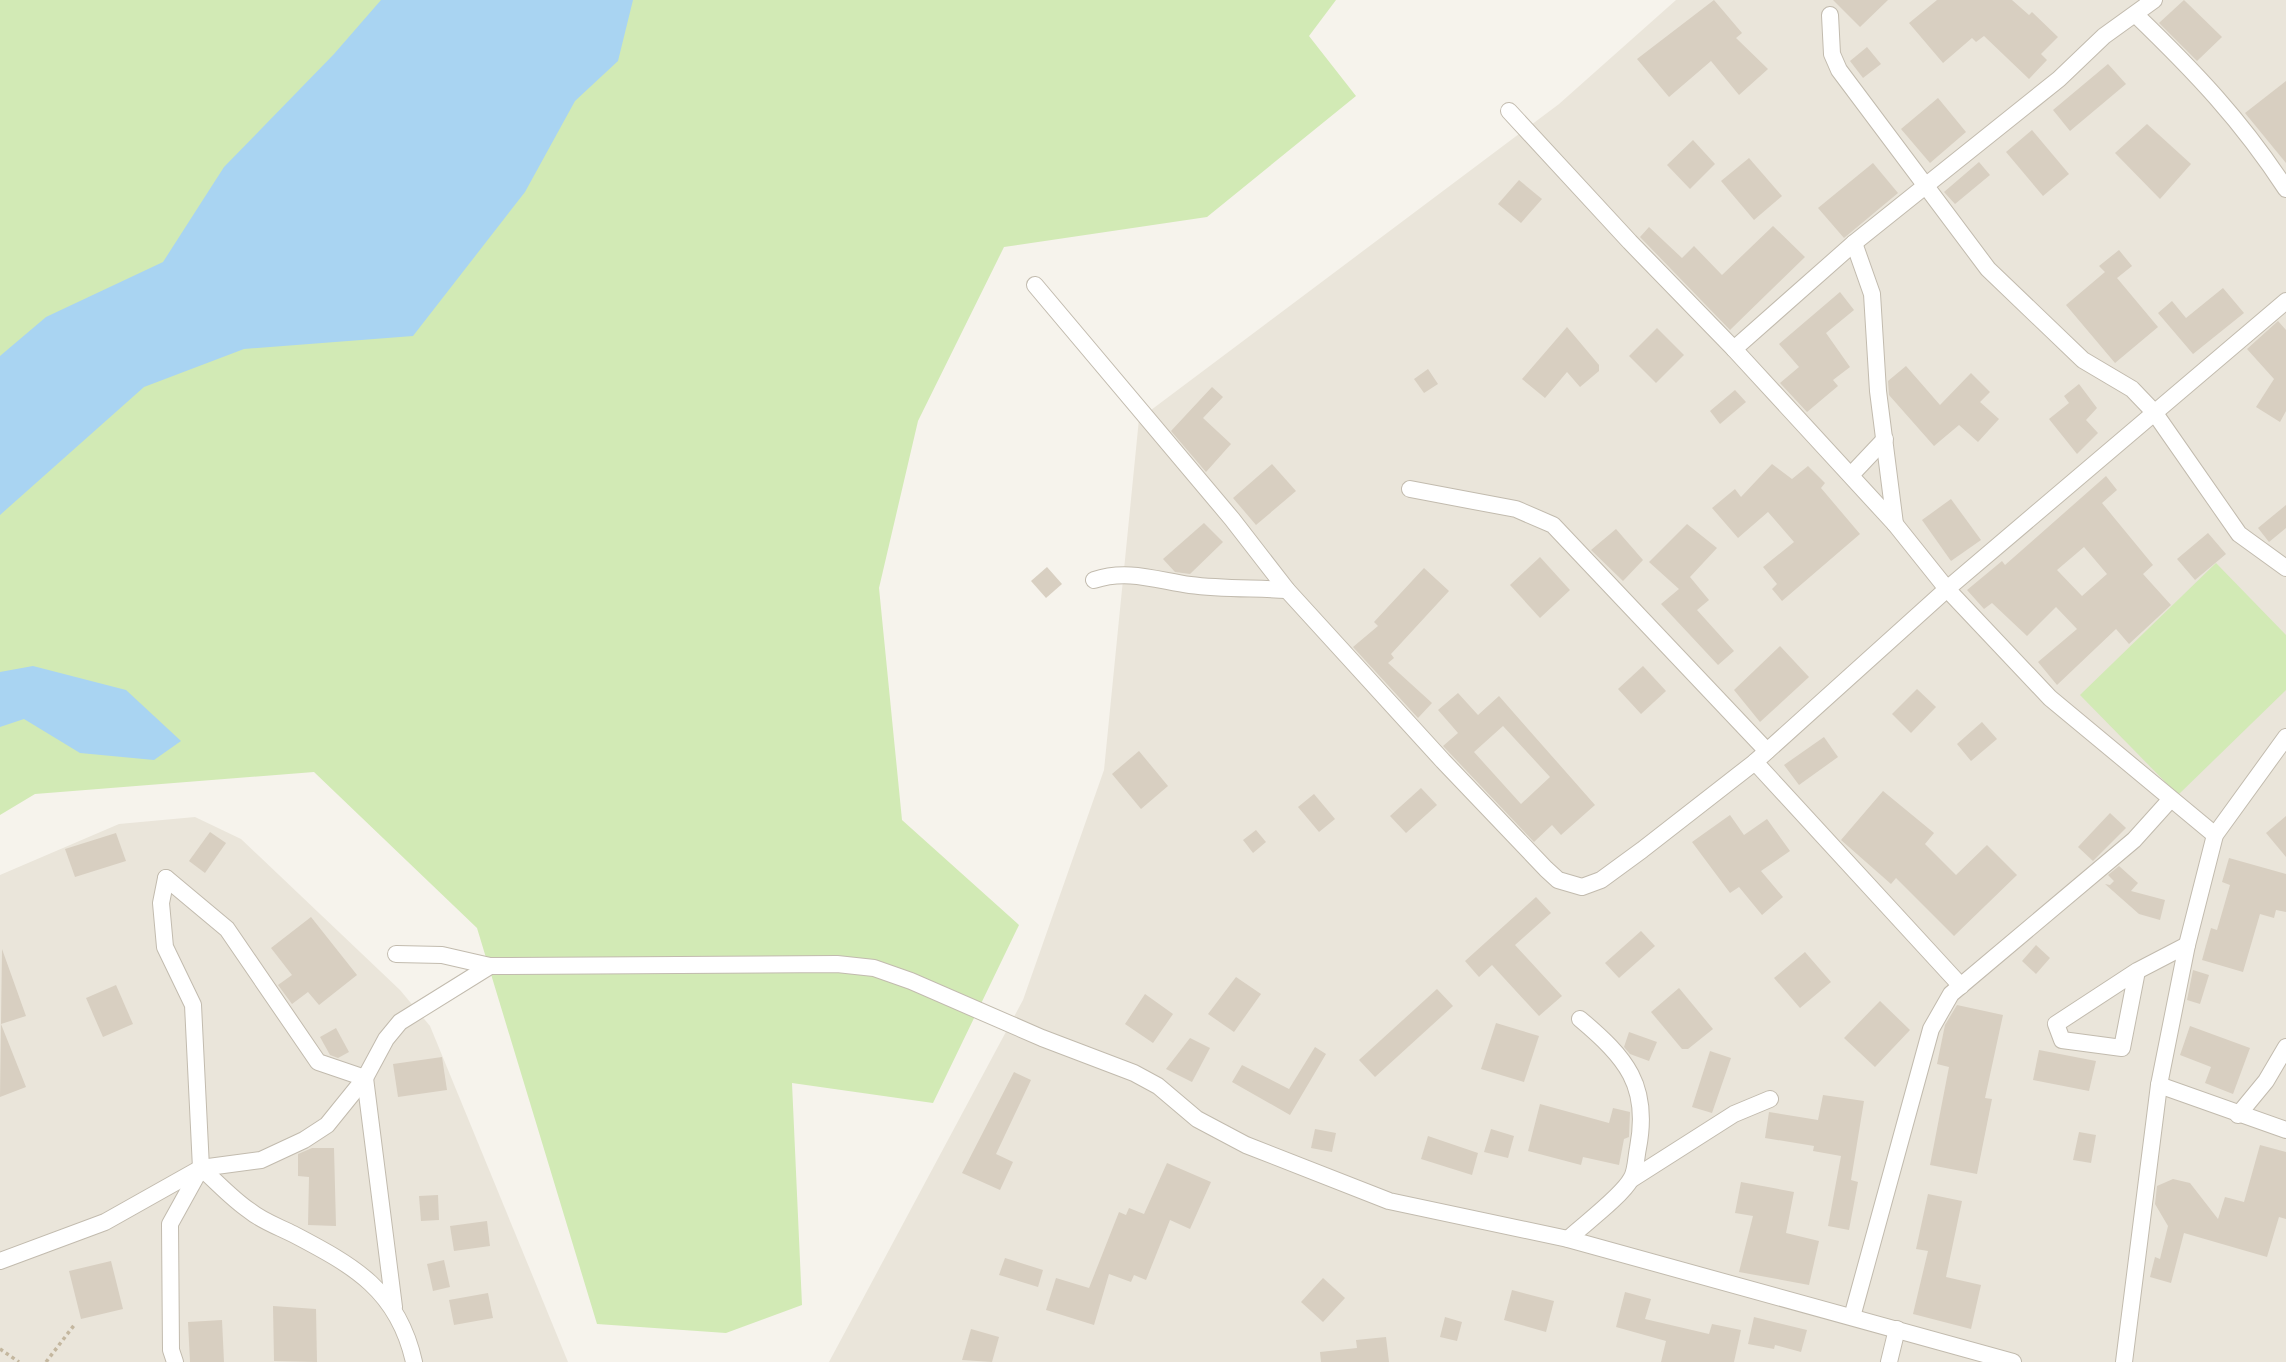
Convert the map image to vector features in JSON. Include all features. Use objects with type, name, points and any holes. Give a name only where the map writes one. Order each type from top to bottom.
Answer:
[{"type":"street","points":[[1734,349],[1854,243],[2059,79],[2104,36],[2154,0]]},
{"type":"street","points":[[1830,15],[1832,54],[1839,71],[1988,269],[2083,360],[2132,389],[2154,412],[2239,534],[2286,568]]},
{"type":"street","points":[[2136,15],[2212,89],[2253,137],[2286,189]]},
{"type":"street","points":[[1509,111],[1734,349],[1895,524],[1947,589],[2050,698],[2214,835]]},
{"type":"street","points":[[1854,243],[1872,294],[1874,351],[1895,524]]},
{"type":"street","points":[[1035,285],[1232,519],[1287,590],[1452,771],[1546,869],[1568,885],[1582,887],[1601,880],[1761,756],[1947,589],[2286,301]]},
{"type":"street","points":[[1850,475],[1885,439]]},
{"type":"street","points":[[1410,489],[1516,509],[1553,525],[1761,756],[1961,986]]},
{"type":"street","points":[[1094,580],[1110,575],[1136,575],[1192,585],[1287,590]]},
{"type":"street","points":[[2124,1362],[2159,1086],[2214,835],[2286,737]]},
{"type":"street","points":[[1852,1317],[1931,1029],[1942,1004],[2134,840],[2170,800]]},
{"type":"street","points":[[175,1362],[171,1350],[170,1224],[201,1168],[193,1005],[164,947],[161,903],[166,878],[227,929],[318,1062],[365,1078]]},
{"type":"street","points":[[2137,971],[2122,1048],[2062,1040],[2056,1024],[2137,971],[2188,945]]},
{"type":"street","points":[[396,954],[442,955],[490,966],[837,964],[874,968],[1134,1073],[1158,1086],[1197,1119],[1246,1146],[1389,1201],[1568,1239],[2013,1362]]},
{"type":"street","points":[[0,1261],[105,1222],[201,1168],[261,1160],[304,1140],[327,1125],[365,1078],[386,1039],[400,1022],[490,966]]},
{"type":"street","points":[[1580,1020],[1613,1047],[1632,1074],[1642,1101],[1642,1128],[1632,1179]]},
{"type":"street","points":[[2238,1115],[2266,1080],[2286,1047]]},
{"type":"street","points":[[365,1078],[394,1307],[409,1338],[414,1362]]},
{"type":"street","points":[[2159,1086],[2286,1130]]},
{"type":"street","points":[[1568,1239],[1632,1179],[1734,1114],[1770,1099]]},
{"type":"street","points":[[201,1168],[251,1212],[339,1258],[394,1307]]},
{"type":"street","points":[[1889,1362],[1897,1329]]},
{"type":"path","points":[[46,1362],[75,1324]]},
{"type":"path","points":[[0,1349],[19,1362]]},
{"type":"shaded area","points":[[1676,0],[2286,0],[2286,1362],[829,1362],[1023,1000],[1104,770],[1139,419],[1559,104]]},
{"type":"shaded area","points":[[195,817],[241,839],[400,990],[430,1026],[568,1362],[0,1362],[0,875],[119,824]]},
{"type":"green space","points":[[0,0],[1336,0],[1309,36],[1356,96],[1207,217],[1004,247],[918,421],[879,588],[902,820],[1019,925],[933,1103],[792,1083],[802,1305],[726,1333],[597,1324],[477,928],[314,772],[35,794],[0,815]]},
{"type":"green space","points":[[2216,563],[2286,635],[2286,690],[2178,795],[2080,695]]},
{"type":"water","points":[[381,0],[633,0],[618,61],[575,101],[525,192],[413,336],[244,349],[144,387],[0,515],[0,356],[46,317],[163,262],[224,167],[334,54]]},
{"type":"water","points":[[33,666],[126,690],[181,741],[154,760],[80,753],[24,719],[0,727],[0,672]]},
{"type":"building","points":[[1714,0],[1742,33],[1736,38],[1768,69],[1739,95],[1711,61],[1669,97],[1637,59]]},
{"type":"building","points":[[1833,0],[1888,0],[1860,27]]},
{"type":"building","points":[[1937,0],[2012,0],[2029,15],[2032,12],[2058,37],[2041,54],[2047,60],[2029,79],[1984,36],[1976,42],[1972,38],[1943,63],[1909,23]]},
{"type":"building","points":[[2184,0],[2222,37],[2197,61],[2159,23]]},
{"type":"building","points":[[1867,47],[1881,64],[1863,78],[1850,61]]},
{"type":"building","points":[[2108,64],[2126,84],[2070,131],[2053,110]]},
{"type":"building","points":[[2286,81],[2286,163],[2245,113]]},
{"type":"building","points":[[1938,98],[1966,132],[1930,163],[1901,129]]},
{"type":"building","points":[[2147,124],[2191,164],[2160,199],[2115,153]]},
{"type":"building","points":[[2032,130],[2069,174],[2043,196],[2006,152]]},
{"type":"building","points":[[1693,140],[1715,164],[1690,189],[1667,165]]},
{"type":"building","points":[[1749,158],[1782,196],[1754,220],[1721,181]]},
{"type":"building","points":[[1979,162],[1990,175],[1955,204],[1944,192]]},
{"type":"building","points":[[1873,163],[1898,193],[1844,238],[1818,208]]},
{"type":"building","points":[[1519,180],[1542,199],[1521,223],[1498,204]]},
{"type":"building","points":[[1773,226],[1805,257],[1730,330],[1640,237],[1649,227],[1682,258],[1694,246],[1722,275]]},
{"type":"building","points":[[2119,250],[2132,266],[2117,278],[2158,327],[2115,363],[2066,305],[2105,272],[2099,266]]},
{"type":"building","points":[[2223,288],[2244,313],[2193,354],[2158,313],[2172,301],[2186,318]]},
{"type":"building","points":[[1840,292],[1854,310],[1826,333],[1850,367],[1833,380],[1838,386],[1807,412],[1780,383],[1799,367],[1779,344]]},
{"type":"building","points":[[2278,321],[2286,330],[2286,411],[2280,422],[2256,407],[2274,379],[2247,349]]},
{"type":"building","points":[[1567,327],[1599,365],[1599,371],[1580,387],[1567,372],[1545,398],[1522,379]]},
{"type":"building","points":[[1657,328],[1684,355],[1656,383],[1629,356]]},
{"type":"building","points":[[1906,366],[1940,405],[1971,373],[1990,392],[1980,402],[1999,419],[1978,442],[1959,425],[1934,446],[1889,395],[1888,381]]},
{"type":"building","points":[[1428,369],[1438,384],[1424,393],[1414,379]]},
{"type":"building","points":[[2079,384],[2097,408],[2086,420],[2098,433],[2077,454],[2049,419],[2069,403],[2064,396]]},
{"type":"building","points":[[1212,387],[1223,397],[1203,418],[1231,444],[1206,472],[1171,431]]},
{"type":"building","points":[[1735,390],[1746,402],[1720,424],[1710,411]]},
{"type":"building","points":[[1272,464],[1296,491],[1256,525],[1233,498]]},
{"type":"building","points":[[1772,464],[1792,479],[1808,466],[1825,483],[1821,488],[1860,534],[1782,601],[1772,589],[1777,584],[1763,567],[1794,542],[1768,512],[1738,538],[1712,508],[1735,489],[1741,497]]},
{"type":"building","points":[[2106,476],[2117,490],[2102,503],[2153,565],[2143,574],[2171,605],[2129,644],[2116,629],[2057,685],[2038,662],[2077,629],[2056,607],[2027,636],[1992,603],[1984,609],[1967,590],[2002,561],[2005,565]],"holes":[[[2084,547],[2107,574],[2082,596],[2057,570]]]},
{"type":"building","points":[[1951,499],[1981,540],[1951,561],[1922,520]]},
{"type":"building","points":[[2286,505],[2286,528],[2269,542],[2258,528]]},
{"type":"building","points":[[1204,523],[1223,542],[1190,574],[1175,572],[1163,559]]},
{"type":"building","points":[[1687,524],[1717,548],[1690,577],[1709,600],[1697,610],[1734,651],[1718,665],[1661,604],[1679,589],[1649,562]]},
{"type":"building","points":[[1616,529],[1643,560],[1623,581],[1591,550]]},
{"type":"building","points":[[2208,533],[2226,554],[2195,580],[2177,559]]},
{"type":"building","points":[[1540,557],[1570,590],[1540,618],[1510,585]]},
{"type":"building","points":[[1047,567],[1062,584],[1046,598],[1031,581]]},
{"type":"building","points":[[1424,568],[1449,591],[1391,654],[1394,658],[1388,663],[1432,703],[1418,718],[1353,647],[1378,626],[1374,622]]},
{"type":"building","points":[[1780,646],[1809,677],[1760,722],[1734,690]]},
{"type":"building","points":[[1643,666],[1666,691],[1641,714],[1618,689]]},
{"type":"building","points":[[1917,689],[1936,707],[1911,733],[1892,714]]},
{"type":"building","points":[[1458,693],[1478,715],[1499,696],[1595,805],[1561,835],[1552,825],[1534,842],[1443,746],[1458,733],[1438,710]],"holes":[[[1503,726],[1550,777],[1521,804],[1474,752]]]},
{"type":"building","points":[[1982,722],[1997,739],[1971,761],[1957,744]]},
{"type":"building","points":[[1824,737],[1838,757],[1799,785],[1784,765]]},
{"type":"building","points":[[1139,751],[1168,786],[1141,809],[1112,774]]},
{"type":"building","points":[[1421,788],[1437,805],[1406,833],[1390,816]]},
{"type":"building","points":[[1883,791],[1934,833],[1925,844],[1956,875],[1987,845],[2017,875],[1954,936],[1896,878],[1891,884],[1841,840]]},
{"type":"building","points":[[1314,794],[1335,819],[1319,832],[1298,807]]},
{"type":"building","points":[[2110,813],[2126,828],[2093,861],[2078,847]]},
{"type":"building","points":[[1730,815],[1744,835],[1767,819],[1790,851],[1761,871],[1783,897],[1762,915],[1739,887],[1730,893],[1692,842]]},
{"type":"building","points":[[2286,816],[2286,857],[2266,833]]},
{"type":"building","points":[[1256,830],[1266,842],[1253,853],[1243,840]]},
{"type":"building","points":[[210,832],[226,843],[205,873],[189,861]]},
{"type":"building","points":[[116,833],[126,861],[75,877],[65,849]]},
{"type":"building","points":[[2229,858],[2286,874],[2286,912],[2276,910],[2274,918],[2260,914],[2243,972],[2202,960],[2211,928],[2217,930],[2230,885],[2222,882]]},
{"type":"building","points":[[2119,866],[2138,883],[2131,891],[2165,900],[2160,920],[2139,914],[2105,884],[2110,885],[2114,881],[2108,875]]},
{"type":"building","points":[[1536,897],[1551,913],[1515,945],[1562,996],[1539,1016],[1492,965],[1479,977],[1465,961]]},
{"type":"building","points":[[311,917],[357,975],[319,1005],[308,992],[292,1004],[278,985],[292,975],[271,948]]},
{"type":"building","points":[[1641,931],[1655,946],[1619,978],[1605,963]]},
{"type":"building","points":[[2036,945],[2050,958],[2036,974],[2022,961]]},
{"type":"building","points":[[2,949],[26,1016],[1,1024],[26,1087],[0,1097]]},
{"type":"building","points":[[1805,952],[1831,982],[1800,1008],[1774,978]]},
{"type":"building","points":[[2193,970],[2209,975],[2200,1004],[2187,1000]]},
{"type":"building","points":[[1236,977],[1261,994],[1234,1032],[1208,1014]]},
{"type":"building","points":[[116,985],[133,1024],[103,1037],[86,998]]},
{"type":"building","points":[[1679,988],[1713,1029],[1688,1049],[1682,1049],[1651,1012]]},
{"type":"building","points":[[1437,989],[1453,1006],[1375,1077],[1359,1060]]},
{"type":"building","points":[[1145,994],[1173,1014],[1153,1043],[1125,1024]]},
{"type":"building","points":[[1880,1001],[1910,1030],[1875,1067],[1844,1038]]},
{"type":"building","points":[[1957,1005],[2003,1015],[1985,1098],[1992,1099],[1977,1174],[1930,1165],[1949,1067],[1937,1064],[1945,1025]]},
{"type":"building","points":[[1496,1023],[1539,1036],[1524,1082],[1481,1069]]},
{"type":"building","points":[[2190,1026],[2250,1048],[2233,1094],[2205,1083],[2211,1067],[2180,1055]]},
{"type":"building","points":[[336,1028],[349,1052],[338,1058],[330,1055],[320,1037]]},
{"type":"building","points":[[1629,1032],[1657,1042],[1649,1061],[1630,1054],[1624,1047]]},
{"type":"building","points":[[1190,1038],[1210,1048],[1192,1082],[1166,1069]]},
{"type":"building","points":[[1315,1047],[1326,1054],[1290,1115],[1232,1082],[1242,1065],[1289,1089]]},
{"type":"building","points":[[2039,1050],[2096,1061],[2089,1091],[2033,1080]]},
{"type":"building","points":[[1710,1051],[1731,1058],[1712,1113],[1692,1107]]},
{"type":"building","points":[[442,1057],[447,1090],[398,1097],[393,1064]]},
{"type":"building","points":[[1014,1072],[1031,1080],[996,1154],[1013,1162],[1000,1190],[962,1173]]},
{"type":"building","points":[[1823,1095],[1864,1101],[1851,1180],[1858,1182],[1849,1230],[1828,1226],[1841,1156],[1813,1151],[1814,1146],[1765,1138],[1769,1112],[1818,1120]]},
{"type":"building","points":[[1540,1104],[1609,1123],[1613,1108],[1630,1112],[1629,1137],[1624,1139],[1619,1165],[1583,1157],[1581,1165],[1528,1151]]},
{"type":"building","points":[[1315,1129],[1336,1133],[1332,1152],[1311,1148]]},
{"type":"building","points":[[1491,1129],[1514,1136],[1508,1158],[1484,1152]]},
{"type":"building","points":[[2079,1132],[2096,1135],[2091,1163],[2073,1160]]},
{"type":"building","points":[[1428,1136],[1478,1153],[1472,1175],[1421,1159]]},
{"type":"building","points":[[2260,1145],[2286,1152],[2286,1219],[2279,1217],[2267,1257],[2184,1233],[2171,1283],[2150,1277],[2155,1257],[2160,1259],[2168,1226],[2155,1204],[2157,1186],[2173,1179],[2190,1183],[2218,1219],[2225,1197],[2244,1202]]},
{"type":"building","points":[[312,1148],[334,1148],[336,1226],[308,1225],[309,1177],[298,1176],[298,1154]]},
{"type":"building","points":[[1167,1163],[1211,1182],[1190,1229],[1170,1220],[1146,1280],[1134,1275],[1131,1282],[1109,1274],[1094,1325],[1046,1310],[1056,1278],[1089,1288],[1119,1212],[1126,1215],[1129,1208],[1144,1214]]},
{"type":"building","points":[[1741,1182],[1794,1192],[1786,1233],[1819,1241],[1809,1285],[1739,1272],[1753,1216],[1735,1213]]},
{"type":"building","points":[[1928,1194],[1962,1201],[1946,1277],[1981,1285],[1971,1329],[1913,1314],[1928,1251],[1916,1249]]},
{"type":"building","points":[[438,1195],[439,1220],[421,1221],[419,1196]]},
{"type":"building","points":[[487,1221],[490,1246],[454,1251],[450,1226]]},
{"type":"building","points":[[1005,1258],[1043,1270],[1038,1287],[999,1275]]},
{"type":"building","points":[[444,1260],[450,1287],[433,1291],[427,1264]]},
{"type":"building","points":[[111,1261],[123,1309],[81,1319],[69,1271]]},
{"type":"building","points":[[1323,1278],[1345,1298],[1323,1322],[1301,1302]]},
{"type":"building","points":[[1512,1290],[1554,1301],[1546,1332],[1504,1320]]},
{"type":"building","points":[[1625,1292],[1651,1299],[1645,1319],[1709,1334],[1712,1324],[1741,1330],[1734,1362],[1661,1362],[1666,1341],[1616,1327]]},
{"type":"building","points":[[488,1293],[493,1318],[454,1325],[449,1300]]},
{"type":"building","points":[[273,1306],[316,1309],[317,1362],[274,1361]]},
{"type":"building","points":[[1445,1317],[1462,1322],[1457,1341],[1440,1337]]},
{"type":"building","points":[[1754,1317],[1807,1330],[1801,1352],[1775,1345],[1774,1349],[1748,1344]]},
{"type":"building","points":[[222,1320],[224,1362],[190,1362],[188,1322]]},
{"type":"building","points":[[971,1329],[999,1337],[992,1362],[962,1360]]},
{"type":"building","points":[[1386,1337],[1389,1362],[1321,1362],[1320,1352],[1357,1348],[1356,1340]]}]
